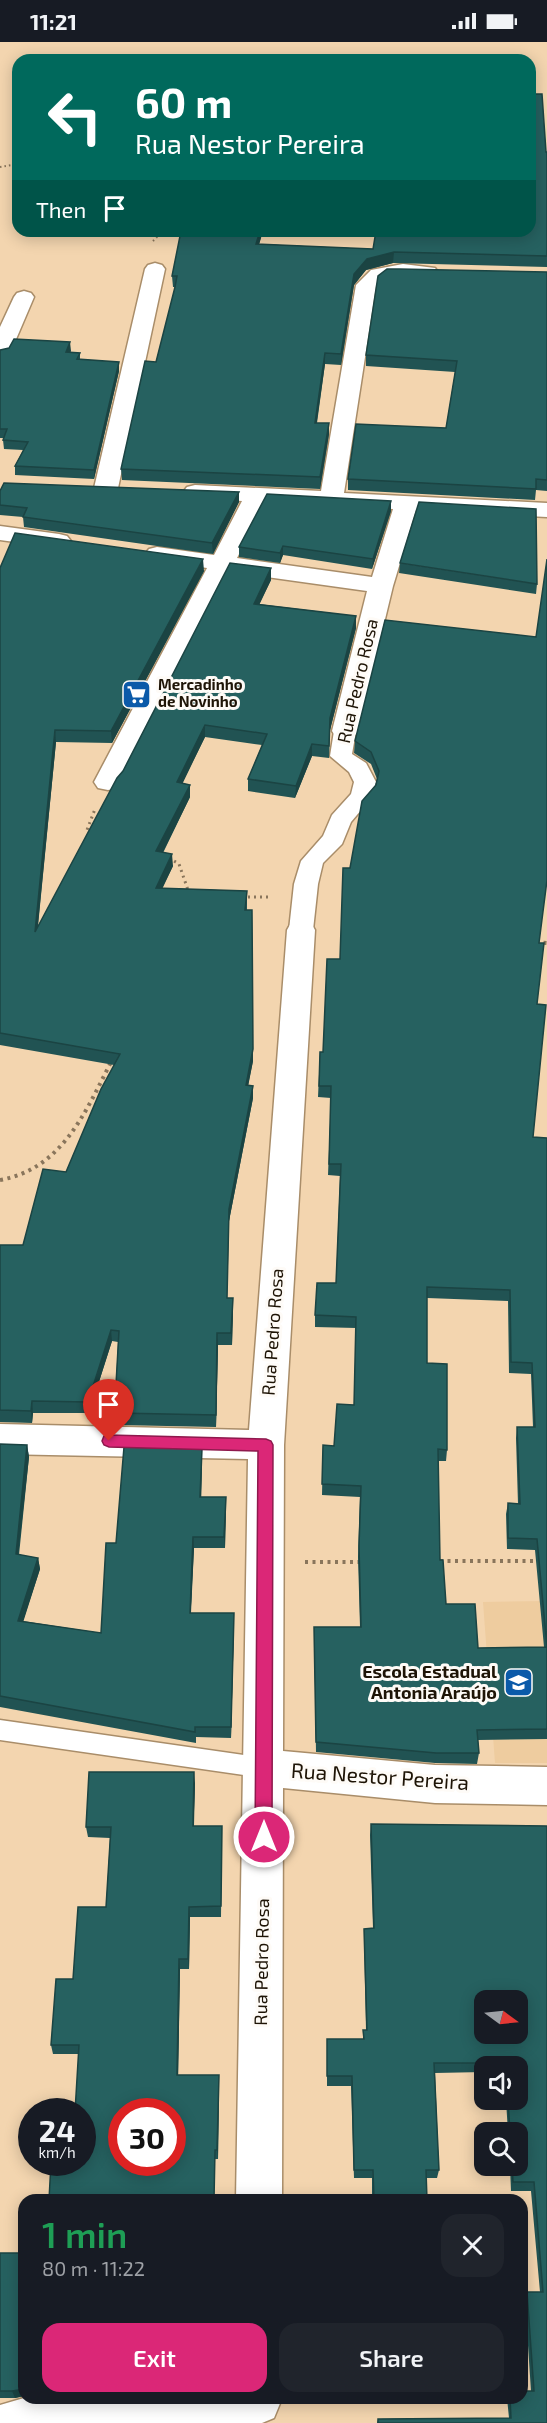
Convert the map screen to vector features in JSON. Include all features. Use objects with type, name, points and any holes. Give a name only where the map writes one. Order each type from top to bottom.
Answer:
[{"type":"street","points":[[83,487],[117,488],[154,269]]},
{"type":"street","points":[[332,498],[366,285],[375,275],[398,271],[443,272]]},
{"type":"street","points":[[0,351],[24,297]]},
{"type":"street","points":[[172,491],[547,510]]},
{"type":"street","points":[[108,782],[258,494]]},
{"type":"street","name":"Rua Pedro Rosa","points":[[259,2194],[266,1445],[301,930],[306,884],[312,861],[334,839],[340,820],[362,796],[365,782],[358,768],[341,756],[345,731],[381,586],[407,503]]},
{"type":"street","points":[[0,533],[82,544]]},
{"type":"street","points":[[129,550],[381,586]]},
{"type":"street","points":[[0,1439],[266,1445]]},
{"type":"street","name":"Rua Nestor Pereira","points":[[264,1768],[435,1784],[547,1786]]},
{"type":"street","points":[[15,2423],[257,2408]]},
{"type":"lane","name":"Rua Nestor Pereira","points":[[0,1731],[264,1768]]},
{"type":"path","points":[[96,839],[87,830],[90,818],[108,782]]},
{"type":"path","points":[[164,855],[180,864],[189,897],[198,896]]},
{"type":"path","points":[[234,896],[305,898]]},
{"type":"path","points":[[535,942],[547,943]]},
{"type":"path","points":[[0,1179],[14,1179],[33,1172],[47,1163],[78,1122],[116,1053]]},
{"type":"path","points":[[430,1561],[547,1561]]},
{"type":"path","points":[[266,1562],[371,1562]]},
{"type":"shaded area","name":"Escola Estadual Antonia Araújo","points":[[547,1601],[547,1763],[495,1763],[483,1602]]},
{"type":"building","points":[[536,94],[542,94],[547,152],[547,256],[394,252],[367,259],[354,274],[341,354],[325,353],[315,423],[329,423],[320,477],[121,469],[145,361],[156,362],[175,287],[177,276],[172,276],[180,237],[258,237],[256,244],[373,249],[375,237],[536,237]]},
{"type":"building","points":[[387,269],[547,272],[547,480],[536,479],[536,489],[348,479],[356,424],[446,428],[457,361],[366,355],[378,276]]},
{"type":"building","points":[[14,339],[70,342],[66,352],[80,353],[77,359],[119,362],[94,470],[15,466],[28,442],[3,440],[7,429],[0,429],[0,350],[9,348]]},
{"type":"building","points":[[4,483],[239,492],[212,543],[23,517],[27,508],[0,505],[0,491]]},
{"type":"building","points":[[267,494],[391,501],[373,559],[283,546],[280,553],[239,547]]},
{"type":"building","points":[[419,502],[536,509],[537,584],[400,563]]},
{"type":"building","points":[[15,533],[203,559],[111,731],[55,730],[35,932],[117,778],[123,771],[230,563],[271,568],[254,604],[356,616],[330,718],[329,746],[312,744],[296,786],[248,779],[267,734],[205,725],[177,782],[190,785],[156,851],[172,854],[156,888],[247,891],[245,910],[252,910],[253,1049],[246,1085],[253,1086],[229,1209],[227,1298],[233,1298],[231,1333],[217,1333],[216,1415],[117,1413],[118,1402],[115,1402],[119,1331],[111,1330],[88,1402],[32,1401],[31,1411],[0,1410],[0,1245],[23,1245],[43,1169],[66,1172],[101,1089],[120,1054],[0,1033],[0,568]]},
{"type":"building","points":[[547,559],[547,880],[539,943],[544,943],[537,1004],[546,1005],[533,1137],[547,1138],[547,1647],[547,1729],[477,1730],[479,1753],[436,1753],[316,1742],[314,1627],[361,1627],[359,1546],[361,1486],[322,1484],[323,1445],[334,1446],[337,1404],[354,1405],[356,1317],[315,1315],[317,1283],[336,1283],[341,1164],[329,1164],[331,1086],[319,1086],[320,1052],[323,1052],[327,959],[340,959],[343,868],[350,868],[362,801],[376,785],[379,771],[371,752],[355,741],[385,620],[536,637]],"holes":[[[427,1287],[510,1290],[511,1362],[532,1363],[535,1427],[517,1427],[520,1504],[508,1503],[508,1538],[537,1539],[547,1647],[478,1648],[475,1604],[446,1604],[443,1560],[440,1560],[438,1449],[447,1450],[447,1364],[427,1363]]]},
{"type":"building","points":[[0,1444],[27,1445],[16,1554],[38,1558],[18,1621],[101,1633],[106,1543],[116,1543],[124,1447],[202,1449],[200,1497],[226,1497],[224,1537],[193,1537],[190,1613],[234,1613],[231,1727],[195,1727],[195,1732],[0,1696]]},
{"type":"building","points":[[89,1772],[194,1772],[193,1826],[222,1826],[221,1906],[189,1907],[188,1959],[179,1959],[177,2075],[219,2075],[214,2194],[49,2194],[50,2176],[96,2176],[96,2098],[76,2098],[79,2045],[51,2045],[56,1979],[73,1979],[78,1907],[106,1907],[111,1827],[86,1827]]},
{"type":"building","points":[[371,1824],[547,1826],[547,2423],[378,2423],[378,2419],[511,2418],[510,2404],[528,2404],[528,2391],[534,2391],[528,2292],[543,2292],[534,2182],[513,2182],[513,2176],[528,2176],[528,2122],[509,2122],[509,2110],[528,2110],[528,2056],[474,2056],[474,2063],[434,2063],[439,2170],[426,2170],[427,2194],[374,2194],[373,2170],[354,2170],[352,2076],[327,2076],[327,2039],[364,2039],[363,2030],[367,2030],[364,1929],[374,1928]]},
{"type":"building","points":[[0,2253],[18,2253],[18,2390],[0,2391]]},
{"type":"place","name":"Mercadinho de Novinho","points":[[137,694]]},
{"type":"place","name":"Escola Estadual Antonia Araújo","points":[[518,1682]]},
{"type":"route","points":[[109,1441],[266,1445],[264,1837]]}]
